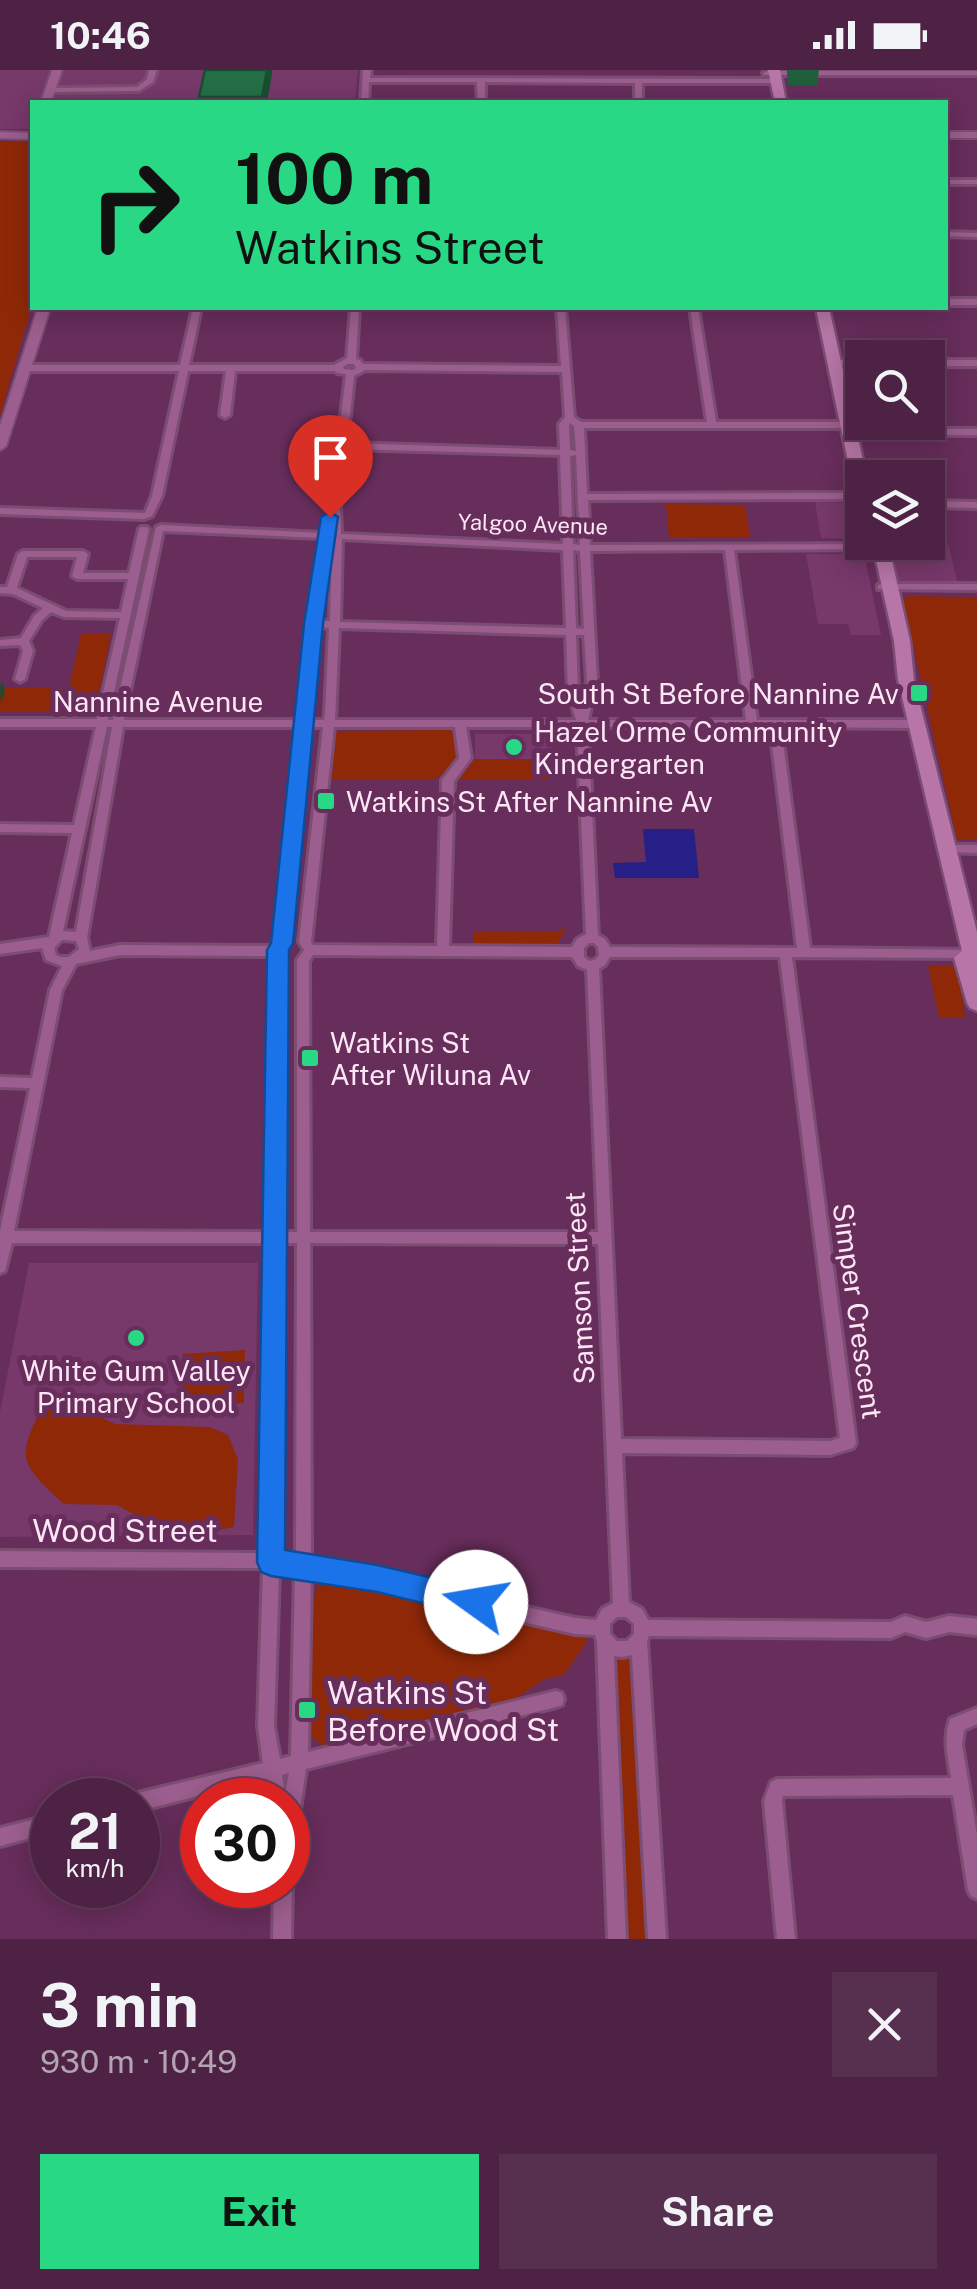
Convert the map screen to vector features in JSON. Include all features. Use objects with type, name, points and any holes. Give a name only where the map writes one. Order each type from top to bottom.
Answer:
[{"type":"main road","points":[[771,75],[773,100]]},
{"type":"main road","points":[[771,75],[781,100]]},
{"type":"main road","points":[[822,310],[845,409]]},
{"type":"main road","points":[[880,560],[893,640],[901,654],[946,856],[949,892],[971,959],[977,1002]]},
{"type":"street","points":[[47,100],[57,70]]},
{"type":"street","points":[[50,90],[139,88],[150,80],[153,70]]},
{"type":"street","points":[[568,70],[568,81]]},
{"type":"street","points":[[364,100],[367,75],[638,81],[977,73]]},
{"type":"street","points":[[481,80],[481,100]]},
{"type":"street","points":[[638,81],[640,100]]},
{"type":"street","points":[[0,134],[30,134]]},
{"type":"street","points":[[948,135],[977,134]]},
{"type":"street","points":[[948,182],[977,182]]},
{"type":"street","points":[[948,234],[977,234]]},
{"type":"street","points":[[948,302],[977,302]]},
{"type":"street","points":[[0,446],[43,310]]},
{"type":"street","points":[[56,990],[82,940],[157,496],[197,310]]},
{"type":"street","points":[[350,361],[354,310]]},
{"type":"street","points":[[560,310],[564,368],[580,453],[591,632],[592,693],[582,722]]},
{"type":"street","points":[[694,310],[712,426]]},
{"type":"street","points":[[350,361],[362,367],[564,368]]},
{"type":"street","points":[[338,368],[350,361]]},
{"type":"street","points":[[835,363],[845,363]]},
{"type":"street","points":[[945,363],[977,364]]},
{"type":"street","points":[[350,374],[362,367]]},
{"type":"street","points":[[24,368],[338,368],[350,374]]},
{"type":"street","points":[[224,415],[230,368]]},
{"type":"street","points":[[296,1778],[303,1565],[306,950],[336,624],[334,509],[350,374]]},
{"type":"street","points":[[592,939],[582,722],[573,692],[564,424],[845,428]]},
{"type":"street","points":[[945,431],[977,432]]},
{"type":"street","points":[[341,446],[580,453]]},
{"type":"street","points":[[583,497],[845,493]]},
{"type":"street","points":[[945,504],[977,505]]},
{"type":"street","name":"Yalgoo Avenue","points":[[0,511],[120,518],[183,527],[586,548],[845,544]]},
{"type":"street","points":[[0,1267],[3,1237],[56,990],[52,949],[133,576],[153,522]]},
{"type":"street","points":[[272,1778],[266,1726],[280,950],[313,624],[332,536]]},
{"type":"street","points":[[729,546],[752,723]]},
{"type":"street","points":[[124,615],[72,615],[5,590],[23,554],[83,554],[78,576],[133,576]]},
{"type":"street","points":[[886,587],[977,587]]},
{"type":"street","points":[[24,641],[49,608]]},
{"type":"street","points":[[313,624],[591,632]]},
{"type":"street","points":[[0,642],[24,641]]},
{"type":"street","points":[[20,678],[28,651],[24,641]]},
{"type":"street","points":[[774,722],[804,952]]},
{"type":"street","points":[[443,951],[448,780],[465,758],[461,723]]},
{"type":"street","name":"Nannine Avenue","points":[[0,724],[916,724]]},
{"type":"street","points":[[0,828],[78,829]]},
{"type":"street","points":[[946,856],[977,849]]},
{"type":"street","points":[[52,949],[68,934],[120,950]]},
{"type":"street","points":[[0,949],[52,949],[75,959],[120,950],[280,950],[292,939],[306,950]]},
{"type":"street","points":[[575,952],[580,942],[592,939],[603,944],[608,952]]},
{"type":"street","points":[[280,950],[290,962],[306,950],[575,952]]},
{"type":"street","points":[[575,952],[581,961],[594,964],[604,960],[608,952]]},
{"type":"street","points":[[608,952],[804,952],[971,959]]},
{"type":"street","name":"Simper Crescent","points":[[614,1446],[830,1448],[848,1444],[784,952]]},
{"type":"street","name":"Samson Street","points":[[594,964],[621,1609]]},
{"type":"street","points":[[0,1082],[35,1084]]},
{"type":"street","points":[[3,1237],[603,1238]]},
{"type":"street","name":"Wood Street","points":[[0,1559],[303,1565],[377,1578],[604,1634]]},
{"type":"street","points":[[617,1939],[604,1634],[605,1617],[621,1609],[635,1614],[641,1635],[658,1939]]},
{"type":"street","points":[[604,1634],[618,1649],[641,1635],[891,1630],[905,1624],[926,1630],[949,1624],[977,1626]]},
{"type":"street","points":[[160,1796],[556,1699]]},
{"type":"street","points":[[977,1716],[956,1725],[954,1745],[977,1890]]},
{"type":"street","points":[[786,1939],[774,1802],[777,1788],[960,1786]]},
{"type":"street","points":[[0,1837],[30,1830]]},
{"type":"street","points":[[282,1939],[283,1908]]},
{"type":"shaded area","points":[[0,70],[358,70],[355,100],[30,100],[30,129],[0,129]]},
{"type":"shaded area","points":[[0,141],[30,141],[31,310],[0,416]]},
{"type":"shaded area","points":[[815,502],[845,503],[845,539],[821,538]]},
{"type":"shaded area","points":[[666,504],[745,505],[750,537],[669,537]]},
{"type":"shaded area","points":[[945,532],[958,584],[899,583],[894,560],[945,560]]},
{"type":"shaded area","points":[[151,534],[152,557],[119,709],[109,709],[147,535]]},
{"type":"shaded area","points":[[806,554],[845,554],[845,560],[865,560],[881,635],[851,635],[848,624],[818,624]]},
{"type":"shaded area","points":[[909,596],[977,597],[977,840],[957,840],[903,601]]},
{"type":"shaded area","points":[[81,634],[111,634],[95,713],[51,717],[51,712],[0,712],[0,687],[69,687]]},
{"type":"shaded area","points":[[449,730],[459,742],[460,755],[444,775],[433,779],[332,779],[336,731]]},
{"type":"shaded area","name":"Hazel Orme Community Kindergarten","points":[[475,734],[552,734],[553,759],[475,759]]},
{"type":"shaded area","points":[[475,759],[553,759],[553,780],[458,780]]},
{"type":"shaded area","points":[[643,829],[694,829],[699,878],[615,878],[613,863],[646,862]]},
{"type":"shaded area","points":[[566,927],[558,944],[474,946],[474,932],[557,932]]},
{"type":"shaded area","points":[[928,966],[953,966],[958,970],[965,1017],[939,1017]]},
{"type":"shaded area","name":"White Gum Valley Primary School","points":[[29,1263],[258,1263],[253,1535],[0,1537],[0,1412]]},
{"type":"shaded area","points":[[245,1350],[244,1374],[182,1378],[183,1354]]},
{"type":"shaded area","points":[[244,1378],[244,1403],[181,1408],[182,1383]]},
{"type":"shaded area","points":[[43,1407],[94,1414],[115,1424],[210,1427],[228,1435],[238,1459],[234,1527],[212,1531],[157,1527],[117,1505],[64,1504],[39,1480],[27,1460],[28,1439]]},
{"type":"shaded area","points":[[332,1576],[587,1638],[586,1643],[564,1675],[545,1679],[512,1701],[323,1746],[312,1737],[308,1723],[314,1598],[319,1581]]},
{"type":"shaded area","points":[[612,1652],[621,1657],[636,1653],[650,1939],[625,1939]]},
{"type":"building","points":[[205,70],[267,70],[262,97],[199,97]]},
{"type":"place","name":"South St Before Nannine Av","points":[[919,693]]},
{"type":"place","name":"Hazel Orme Community Kindergarten","points":[[514,747]]},
{"type":"place","name":"Watkins St After Nannine Av","points":[[326,801]]},
{"type":"place","name":"Watkins St After Wiluna Av","points":[[310,1058]]},
{"type":"place","name":"White Gum Valley Primary School","points":[[136,1338]]},
{"type":"place","name":"Watkins St Before Wood St","points":[[307,1710]]},
{"type":"route","points":[[330,517],[313,624],[282,943],[278,950],[271,1562],[377,1578],[476,1602]]}]
